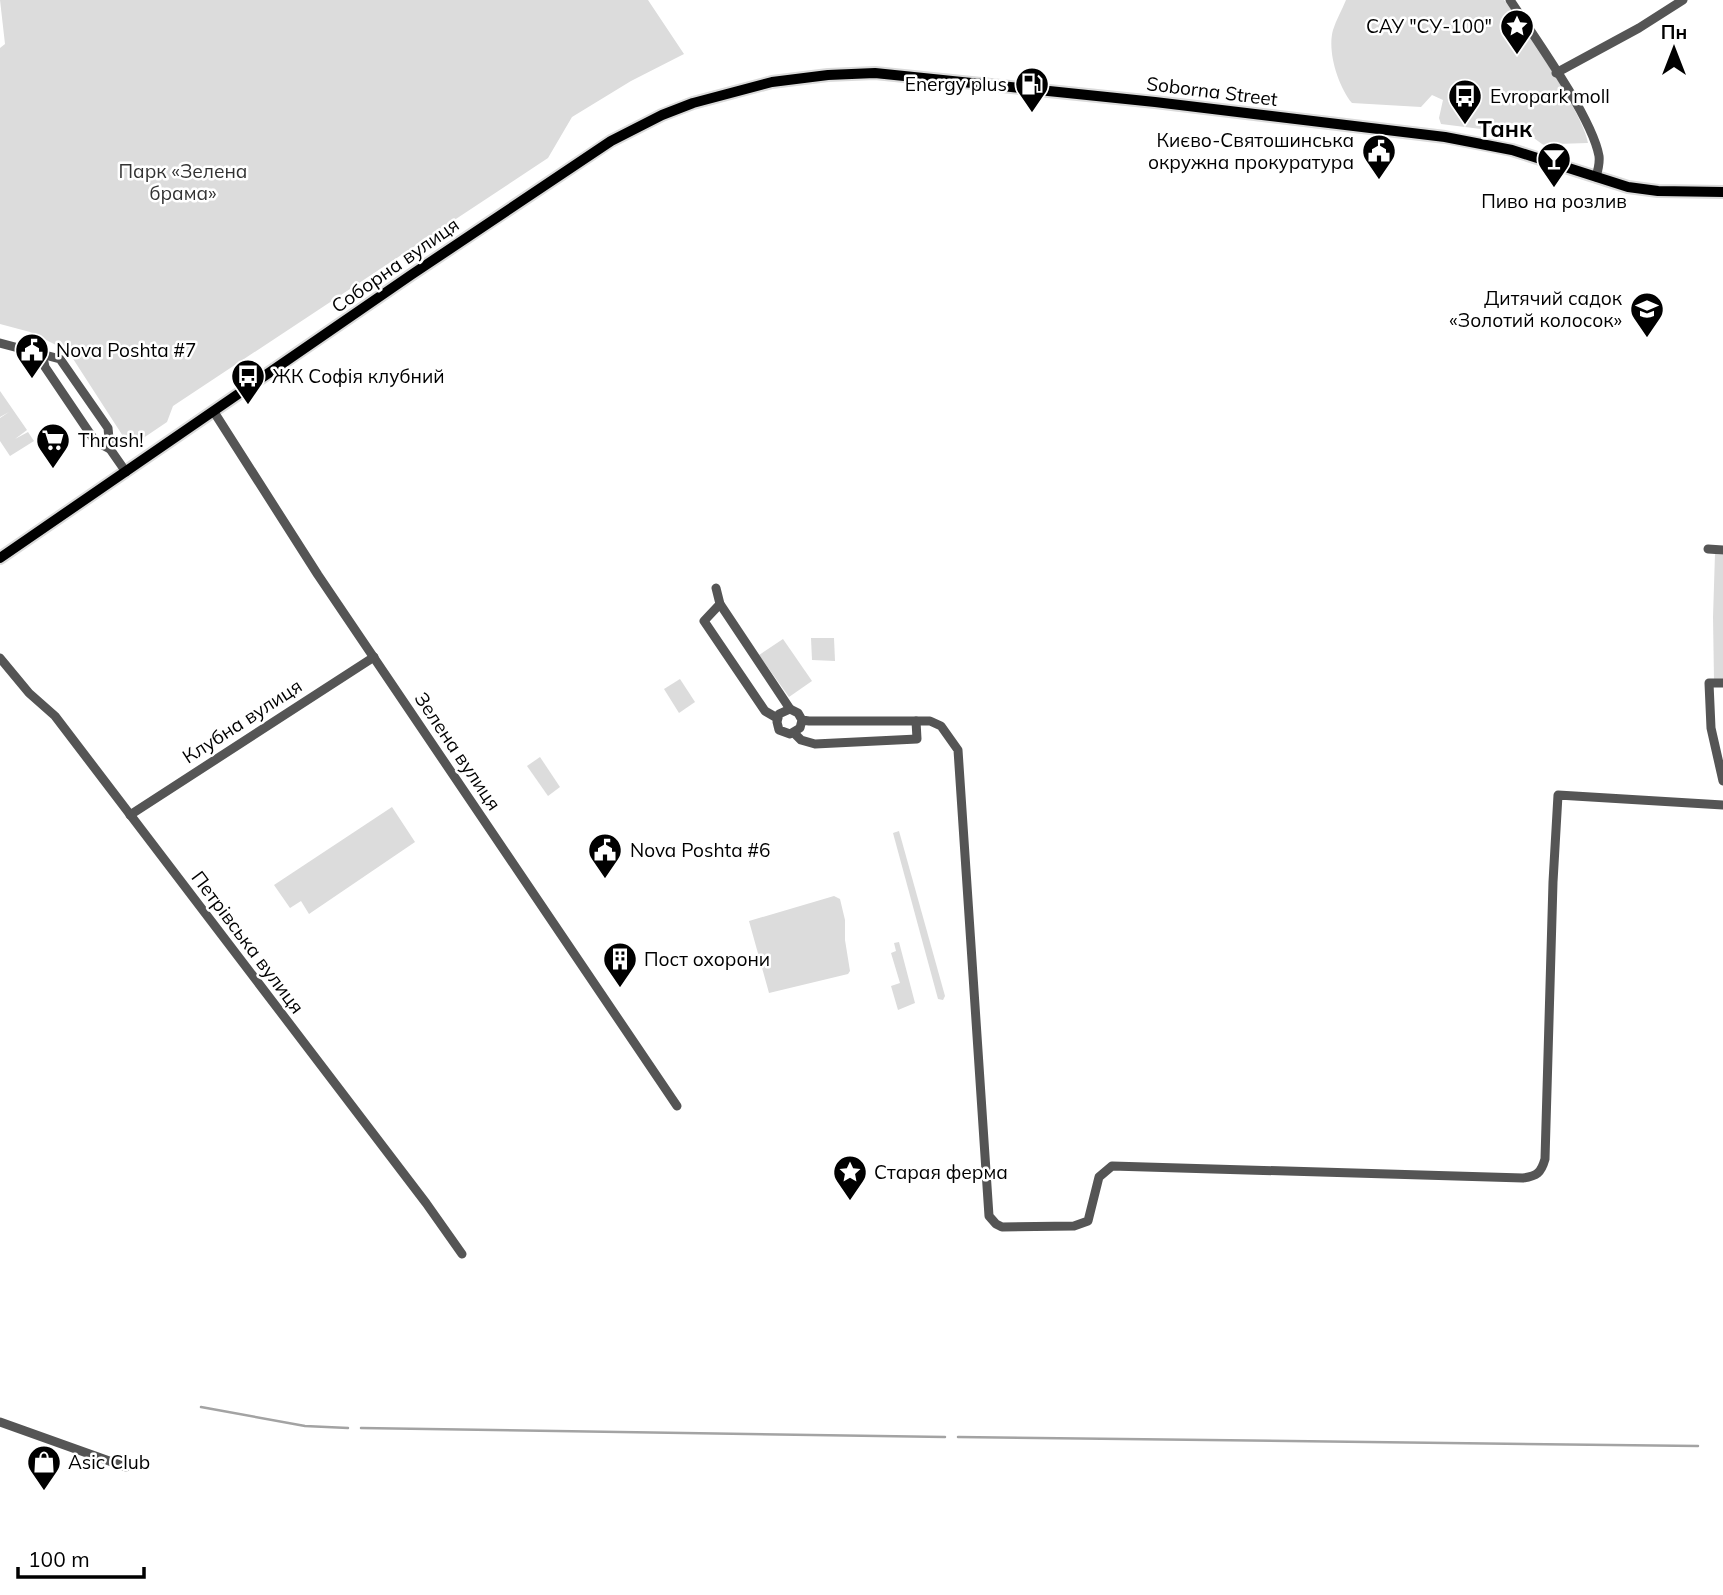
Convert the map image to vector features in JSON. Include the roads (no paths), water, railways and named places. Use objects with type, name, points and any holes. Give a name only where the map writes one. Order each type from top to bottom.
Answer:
[{"type":"main road","name":"Soborna Street","points":[[214,412],[611,141],[662,115],[693,103],[772,82],[875,73],[1155,102],[1487,144],[1644,190],[1723,192]]},
{"type":"main road","points":[[0,558],[214,412]]},
{"type":"street","points":[[1510,0],[1556,73],[1595,143],[1599,160],[1596,177]]},
{"type":"street","points":[[1556,73],[1639,28],[1683,0]]},
{"type":"street","points":[[0,343],[60,359],[108,428],[110,449]]},
{"type":"street","points":[[42,353],[45,367],[95,441],[110,449],[126,472]]},
{"type":"street","name":"Зелена вулиця","points":[[214,412],[374,657],[677,1106]]},
{"type":"street","points":[[1708,549],[1723,550]]},
{"type":"street","points":[[716,588],[720,604],[790,709],[798,713],[802,720],[800,728],[794,733],[786,734],[779,730],[777,718],[782,711],[790,709]]},
{"type":"street","points":[[720,604],[704,621],[765,711],[777,718]]},
{"type":"street","name":"Петрівська вулиця","points":[[0,657],[29,694],[55,716],[462,1254]]},
{"type":"street","name":"Клубна вулиця","points":[[130,815],[374,657]]},
{"type":"street","points":[[1723,683],[1709,682],[1712,728],[1723,781]]},
{"type":"street","points":[[802,720],[930,721],[941,726],[958,750],[989,1216],[1002,1227],[1073,1226],[1087,1221],[1099,1177],[1112,1166],[1523,1178],[1536,1176],[1542,1170],[1545,1159],[1553,882],[1559,795],[1723,805]]},
{"type":"street","points":[[794,733],[801,740],[815,744],[917,739],[916,721]]},
{"type":"street","points":[[0,1422],[126,1467]]},
{"type":"waterway","points":[[201,1407],[305,1426],[348,1428]]},
{"type":"waterway","points":[[361,1428],[945,1437]]},
{"type":"waterway","points":[[958,1437],[1698,1446]]},
{"type":"place","name":"САУ \"СУ-100\"","points":[[1517,56]]},
{"type":"place","name":"Energy plus","points":[[1032,114]]},
{"type":"place","name":"Evropark moll","points":[[1465,126]]},
{"type":"place","name":"Києво-Святошинська окружна прокуратура","points":[[1379,181]]},
{"type":"place","name":"Пиво на розлив","points":[[1554,189]]},
{"type":"place","name":"Дитячий садок «Золотий колосок»","points":[[1647,339]]},
{"type":"place","name":"Nova Poshta #7","points":[[32,380]]},
{"type":"place","name":"ЖК Софія клубний","points":[[248,406]]},
{"type":"place","name":"Thrash!","points":[[53,470]]},
{"type":"place","name":"Nova Poshta #6","points":[[605,880]]},
{"type":"place","name":"Пост охорони","points":[[620,989]]},
{"type":"place","name":"Старая ферма","points":[[850,1202]]},
{"type":"place","name":"Asic Club","points":[[44,1492]]},
{"type":"district","name":"Танк","points":[[1505,128]]},
{"type":"park label","name":"Парк «Зелена брама»","points":[[183,182]]}]
